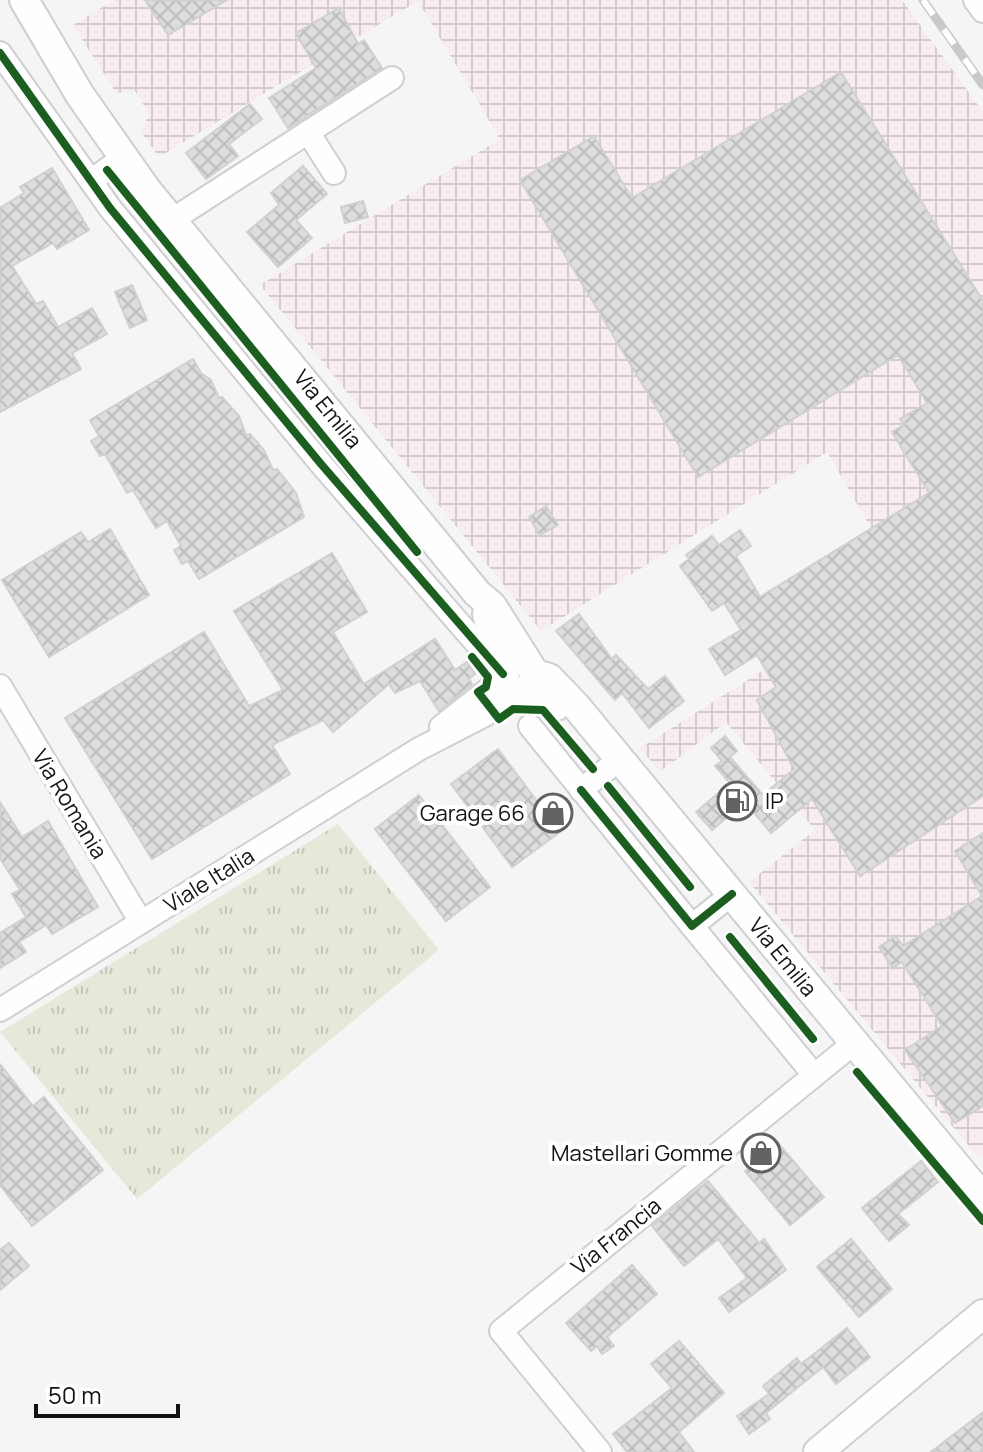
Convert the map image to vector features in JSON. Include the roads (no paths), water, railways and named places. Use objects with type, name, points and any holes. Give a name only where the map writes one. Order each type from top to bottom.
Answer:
[{"type":"main road","name":"Via Emilia","points":[[24,0],[80,95],[172,220],[518,643],[516,677],[549,678],[620,759],[983,1198]]},
{"type":"main road","points":[[818,1452],[983,1314]]},
{"type":"street","points":[[975,0],[983,11]]},
{"type":"street","points":[[0,53],[91,181],[321,464],[412,568],[516,677]]},
{"type":"street","points":[[172,220],[392,78]]},
{"type":"street","points":[[308,132],[334,173]]},
{"type":"street","points":[[91,181],[124,157]]},
{"type":"street","points":[[412,568],[440,545]]},
{"type":"street","name":"Viale Italia","points":[[0,1010],[419,749],[516,677]]},
{"type":"street","name":"Via Romania","points":[[0,686],[141,922]]},
{"type":"street","points":[[530,726],[814,1075]]},
{"type":"street","points":[[581,790],[620,759]]},
{"type":"street","points":[[692,926],[732,894]]},
{"type":"street","name":"Via Francia","points":[[600,1452],[501,1331],[854,1043]]},
{"type":"railway","points":[[923,0],[983,85]]},
{"type":"place","name":"IP","points":[[737,801]]},
{"type":"place","name":"Garage 66","points":[[553,813]]},
{"type":"place","name":"Mastellari Gomme","points":[[761,1153]]}]
